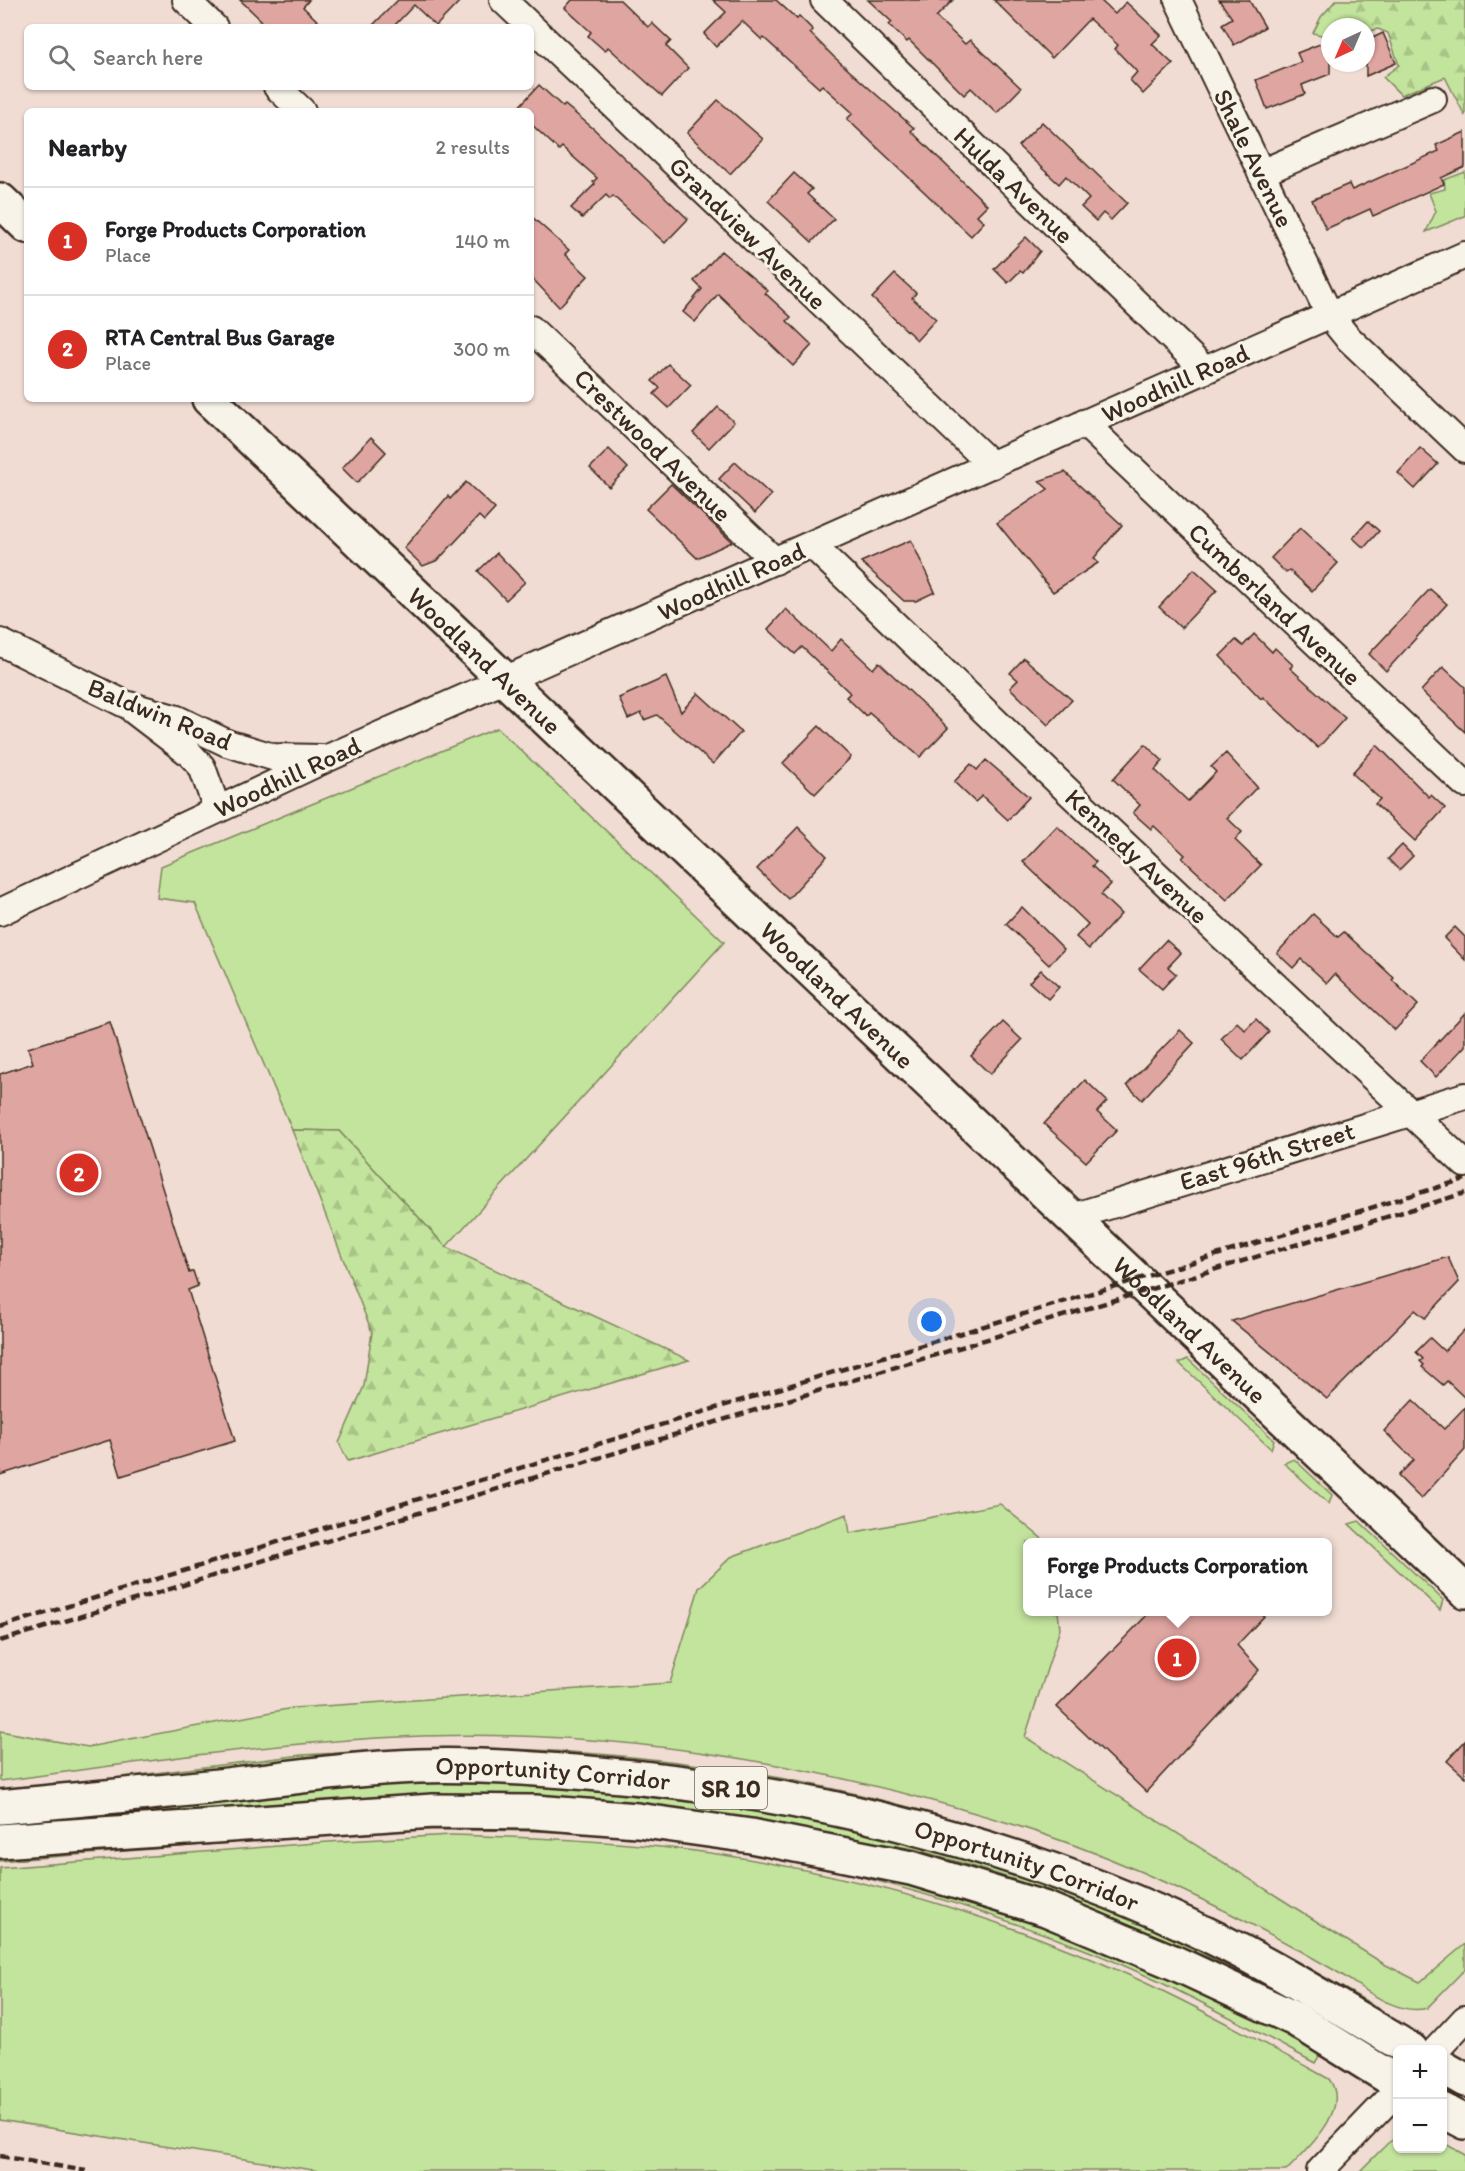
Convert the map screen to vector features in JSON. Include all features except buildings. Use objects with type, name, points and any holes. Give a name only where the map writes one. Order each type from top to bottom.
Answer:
[{"type":"main road","points":[[0,200],[24,223]]},
{"type":"main road","name":"Woodland Avenue","points":[[212,402],[1465,1592]]},
{"type":"main road","name":"Opportunity Corridor","points":[[0,1807],[325,1773],[420,1766],[573,1771],[660,1778],[763,1793],[872,1815],[959,1838],[1110,1891],[1260,1961],[1405,2045]]},
{"type":"main road","name":"Opportunity Corridor","points":[[0,1841],[433,1811],[535,1812],[637,1820],[751,1836],[911,1868],[1046,1909],[1175,1963],[1295,2019],[1393,2080]]},
{"type":"main road","points":[[1447,2069],[1465,2080]]},
{"type":"main road","points":[[1447,2112],[1465,2122]]},
{"type":"street","points":[[186,0],[211,24]]},
{"type":"street","name":"Grandview Avenue","points":[[504,0],[529,24]]},
{"type":"street","name":"Hulda Avenue","points":[[824,0],[1205,370]]},
{"type":"street","name":"Shale Avenue","points":[[1178,0],[1330,316],[1347,337],[1465,449]]},
{"type":"street","name":"Grandview Avenue","points":[[534,29],[992,465]]},
{"type":"street","points":[[280,90],[299,108]]},
{"type":"street","points":[[1261,173],[1433,99]]},
{"type":"street","name":"Woodhill Road","points":[[0,912],[328,758],[1465,255]]},
{"type":"street","name":"Crestwood Avenue","points":[[534,332],[775,561]]},
{"type":"street","name":"Cumberland Avenue","points":[[1084,423],[1465,784]]},
{"type":"street","name":"Kennedy Avenue","points":[[812,545],[1065,789],[1465,1164]]},
{"type":"street","name":"Baldwin Road","points":[[0,642],[125,704],[177,719],[227,743],[273,757],[328,758]]},
{"type":"street","points":[[125,704],[189,753],[202,767],[217,809]]},
{"type":"street","name":"East 96th Street","points":[[1069,1218],[1465,1095]]},
{"type":"street","points":[[1440,2045],[1465,2019]]},
{"type":"street","points":[[1320,2171],[1393,2095]]},
{"type":"green space","points":[[1336,0],[1465,0],[1465,116],[1445,77],[1401,95],[1383,77],[1399,65],[1388,33],[1375,30],[1375,18],[1321,18],[1321,35],[1313,33],[1321,17]]},
{"type":"green space","points":[[1465,172],[1465,216],[1426,232],[1436,211],[1429,193],[1445,189],[1444,180]]},
{"type":"green space","points":[[497,728],[724,942],[446,1247],[339,1131],[292,1130],[195,903],[157,898],[161,866]]},
{"type":"green space","points":[[292,1130],[339,1131],[446,1247],[689,1360],[348,1461],[339,1443],[364,1386],[372,1332]]},
{"type":"green space","points":[[1188,1359],[1274,1440],[1271,1449],[1179,1363]]},
{"type":"green space","points":[[1294,1459],[1332,1495],[1329,1504],[1284,1463]]},
{"type":"green space","points":[[1000,1504],[1041,1538],[1023,1538],[1023,1616],[1058,1616],[1060,1629],[1025,1737],[1384,1964],[1420,1982],[1465,1944],[1465,1969],[1427,2008],[1415,2010],[1403,2008],[1379,1998],[1295,1948],[1214,1905],[1088,1850],[1002,1821],[926,1799],[849,1780],[693,1751],[615,1742],[536,1737],[456,1735],[377,1738],[235,1751],[0,1781],[0,1731],[88,1747],[293,1708],[670,1683],[699,1588],[731,1557],[847,1514],[850,1533]]},
{"type":"green space","points":[[1359,1521],[1443,1600],[1440,1610],[1349,1524]]},
{"type":"green space","points":[[422,1748],[520,1749],[616,1755],[711,1767],[805,1783],[898,1804],[989,1830],[1081,1862],[1172,1899],[1250,1937],[1377,2007],[1373,2014],[1291,1966],[729,1775],[0,1792],[302,1755]]},
{"type":"green space","points":[[565,1779],[887,1829],[1135,1913],[1262,1980],[1052,1892],[972,1866],[915,1849],[778,1827],[0,1827],[30,1817],[344,1781]]},
{"type":"green space","points":[[592,1824],[883,1874],[1073,1934],[1284,2030],[1321,2053],[1315,2063],[1141,1973],[1029,1928],[922,1893],[867,1878],[757,1854],[702,1845],[615,1835],[489,1830],[395,1830],[0,1861],[0,1852],[271,1831]]},
{"type":"green space","points":[[451,1835],[622,1843],[690,1850],[813,1872],[944,1906],[1030,1935],[1105,1965],[1202,2011],[1329,2079],[1335,2091],[1335,2103],[1331,2116],[1315,2140],[1286,2171],[319,2171],[0,2120],[0,1868],[328,1842]]},
{"type":"green space","points":[[1393,2140],[1393,2153],[1447,2153],[1447,2145],[1465,2155],[1465,2171],[1360,2171]]},
{"type":"railway","points":[[0,1627],[1465,1179]]},
{"type":"railway","points":[[0,1641],[1465,1193]]},
{"type":"railway","points":[[0,2156],[86,2171]]},
{"type":"place","name":"RTA Central Bus Garage","points":[[79,1173]]},
{"type":"place","name":"Forge Products Corporation","points":[[1177,1658]]}]
